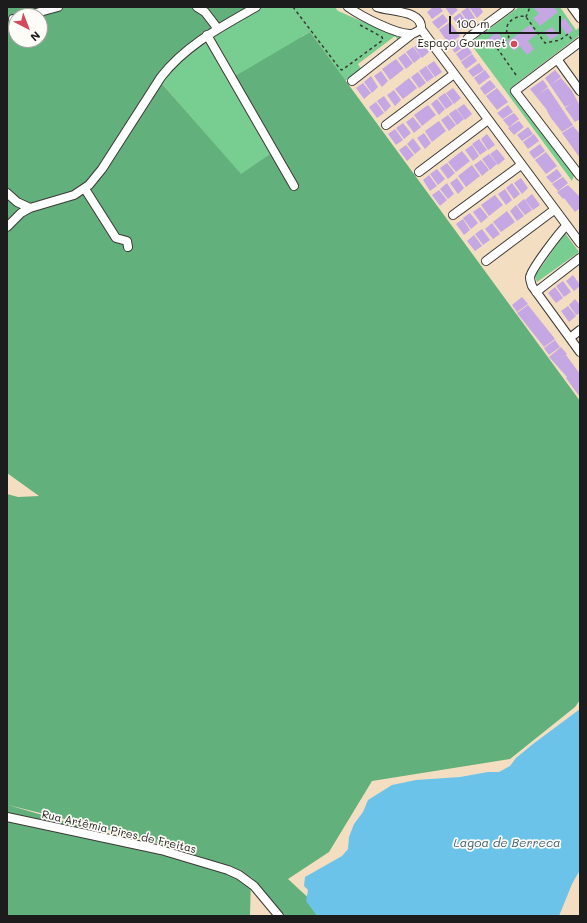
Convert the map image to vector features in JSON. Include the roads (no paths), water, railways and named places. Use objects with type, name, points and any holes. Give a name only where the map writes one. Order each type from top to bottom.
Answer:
[{"type":"street","points":[[48,10],[58,7]]},
{"type":"street","points":[[197,7],[205,12],[218,29]]},
{"type":"street","points":[[7,228],[21,213],[30,208],[74,195],[85,189],[96,178],[160,77],[177,59],[207,35],[256,7]]},
{"type":"street","points":[[348,7],[366,18],[386,27],[398,32],[412,34]]},
{"type":"street","points":[[377,7],[414,16],[420,22],[420,29],[580,243]]},
{"type":"street","points":[[468,38],[510,7]]},
{"type":"street","points":[[572,7],[580,18]]},
{"type":"street","points":[[352,81],[420,29]]},
{"type":"street","points":[[207,35],[294,186]]},
{"type":"street","points":[[580,42],[515,91],[580,176]]},
{"type":"street","points":[[557,59],[580,91]]},
{"type":"street","points":[[386,125],[454,74]]},
{"type":"street","points":[[419,172],[488,120]]},
{"type":"street","points":[[453,215],[521,165]]},
{"type":"street","points":[[85,189],[116,238],[126,241],[128,248]]},
{"type":"street","points":[[7,193],[17,202],[30,208]]},
{"type":"street","points":[[486,261],[554,210]]},
{"type":"street","points":[[566,226],[532,272],[530,282],[580,352]]},
{"type":"street","points":[[536,292],[580,258]]},
{"type":"street","points":[[570,338],[580,330]]},
{"type":"street","name":"Rua Artêmia Pires de Freitas","points":[[7,817],[161,850],[228,870],[239,875],[254,886],[279,916]]},
{"type":"water","name":"Lagoa de Berreca","points":[[580,709],[580,870],[572,884],[559,916],[317,916],[306,901],[308,890],[304,886],[305,877],[342,856],[348,849],[349,837],[354,824],[363,812],[368,800],[392,785],[416,780],[460,777],[488,772],[499,772],[510,766],[516,758],[533,744]]},
{"type":"place","name":"Espaço Gourmet","points":[[514,44]]}]
